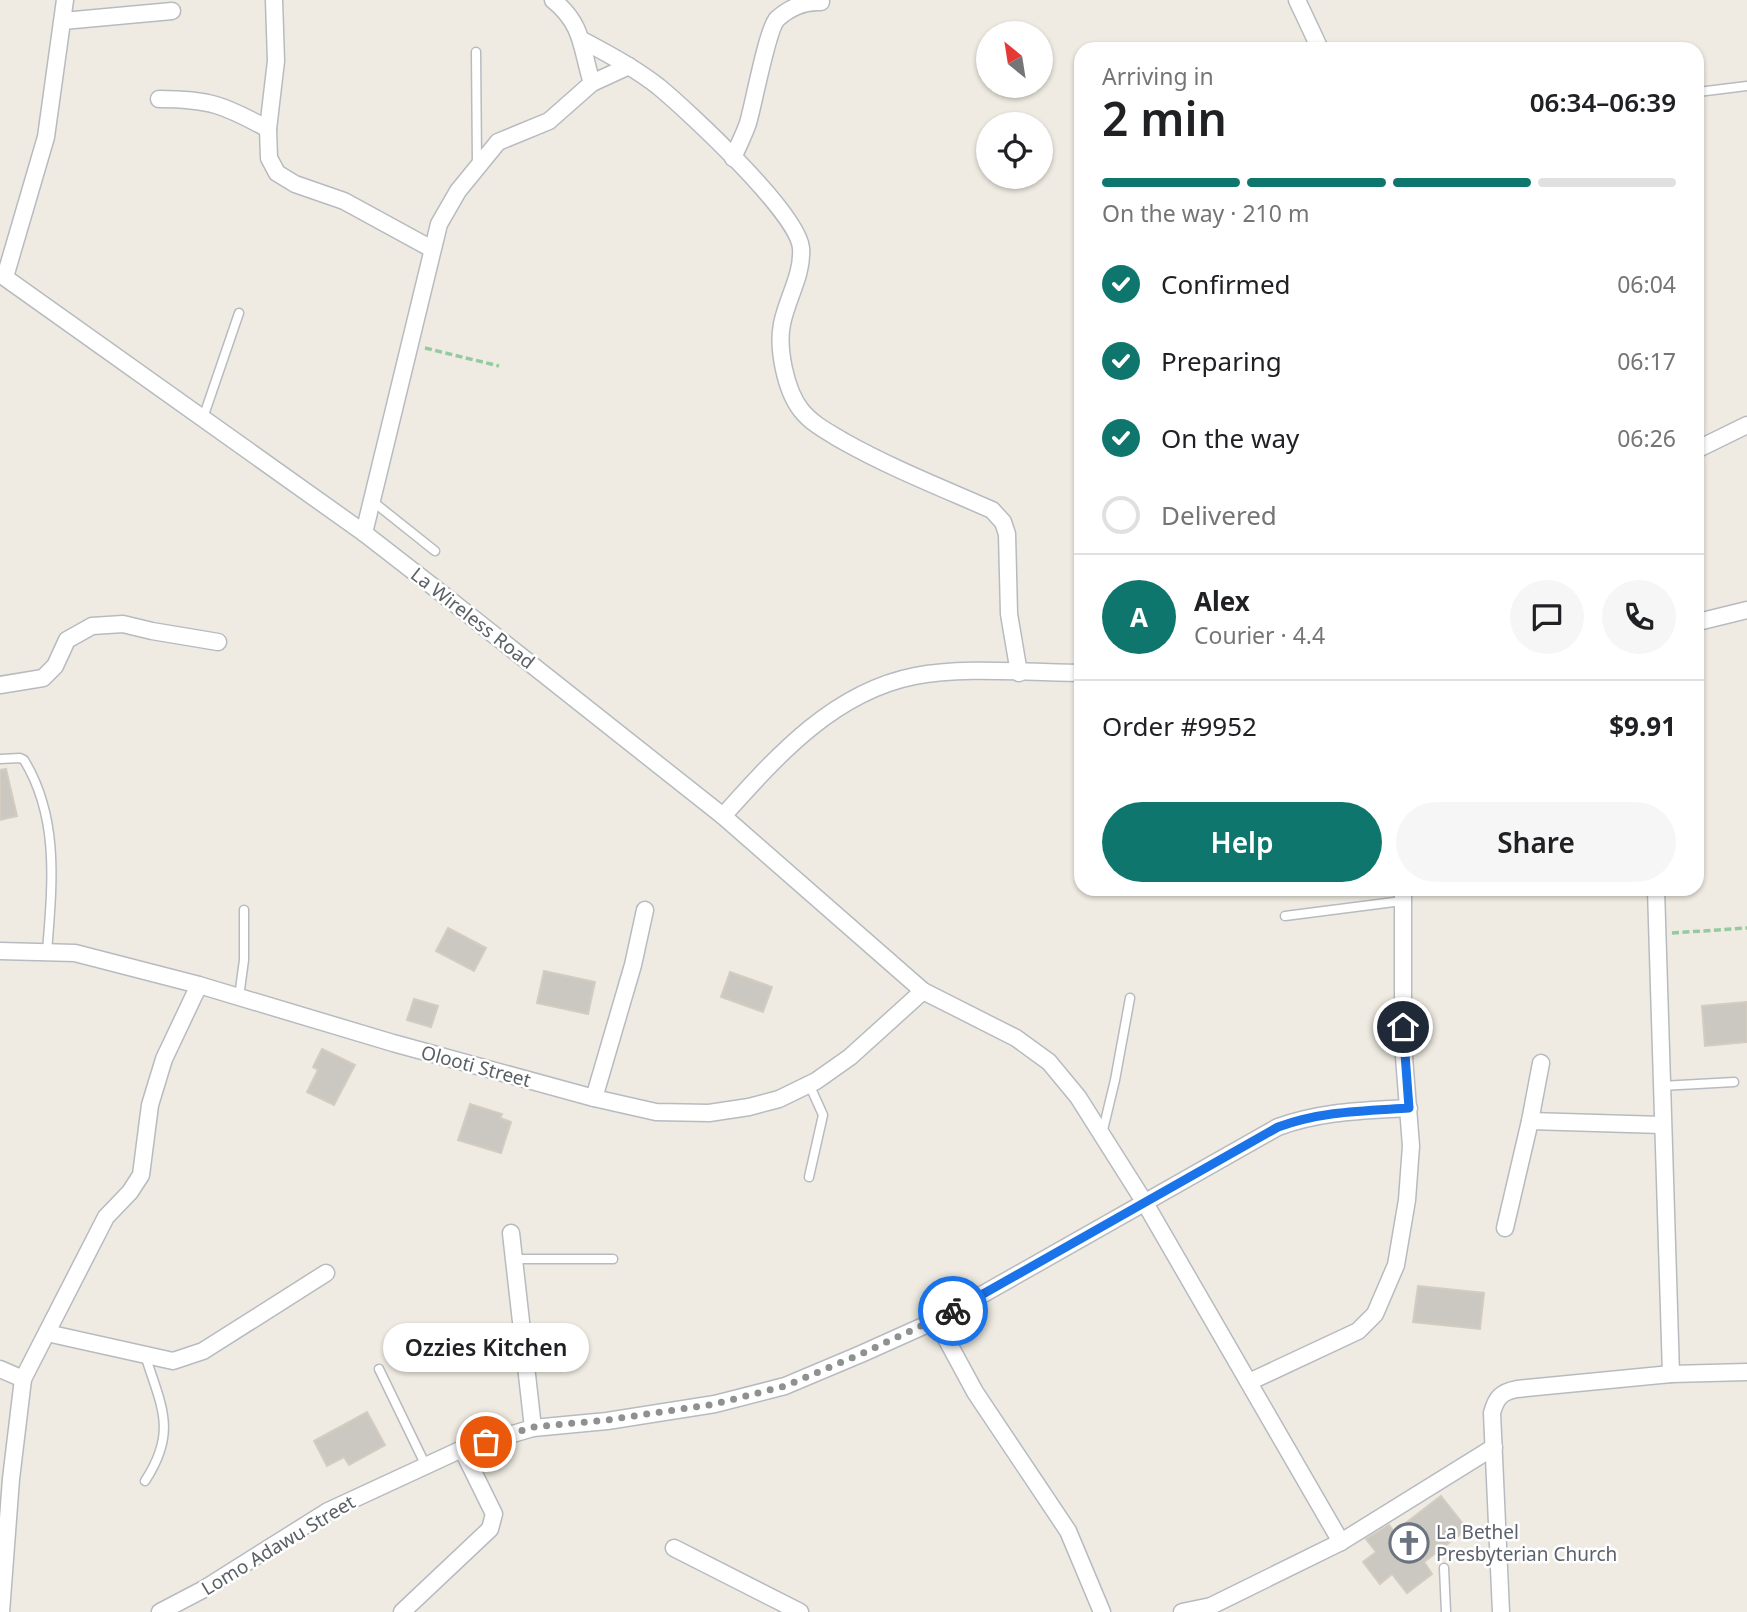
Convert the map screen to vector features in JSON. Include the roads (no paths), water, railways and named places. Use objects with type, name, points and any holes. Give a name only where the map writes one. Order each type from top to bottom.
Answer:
[{"type":"street","points":[[3,275],[46,137],[65,0]]},
{"type":"street","points":[[274,0],[276,61],[268,128],[269,159],[277,173],[295,184],[344,201],[432,248]]},
{"type":"street","points":[[553,0],[568,12],[582,40],[592,83]]},
{"type":"street","points":[[733,158],[748,123],[769,38],[776,21],[795,7],[809,1],[821,2]]},
{"type":"street","points":[[1301,2],[1317,42]]},
{"type":"street","points":[[63,21],[172,11]]},
{"type":"street","points":[[582,40],[629,65],[658,87],[769,194],[794,229],[801,243],[800,271],[782,323],[781,336],[788,385],[793,399],[803,413],[819,427],[867,454],[998,514],[1007,534],[1009,614],[1019,673]]},
{"type":"street","points":[[364,533],[439,224],[458,191],[498,142],[549,121],[592,83],[629,65]]},
{"type":"street","points":[[159,99],[197,99],[230,108],[268,128]]},
{"type":"street","name":"La Wireless Road","points":[[3,275],[364,533],[723,816],[923,991],[1016,1038],[1049,1062],[1079,1097],[1144,1203],[1341,1542]]},
{"type":"street","points":[[1704,446],[1747,425]]},
{"type":"street","points":[[1704,621],[1747,610]]},
{"type":"street","points":[[0,685],[43,678],[55,666],[67,640],[92,626],[123,624],[218,642]]},
{"type":"street","points":[[723,816],[801,736],[829,713],[865,691],[915,676],[958,672],[1074,673]]},
{"type":"street","points":[[1249,1382],[1358,1331],[1375,1314],[1400,1252],[1411,1146],[1404,1044],[1402,896]]},
{"type":"street","points":[[1656,896],[1671,1374]]},
{"type":"street","points":[[594,1098],[635,956],[645,910]]},
{"type":"street","name":"Olooti Street","points":[[0,951],[75,953],[199,985],[393,1043],[594,1098],[656,1112],[709,1114],[779,1099],[809,1084],[850,1057],[923,991]]},
{"type":"street","points":[[1,1612],[9,1492],[23,1379],[106,1217],[130,1192],[141,1175],[150,1104],[164,1059],[199,985]]},
{"type":"street","points":[[1505,1228],[1541,1063]]},
{"type":"street","name":"Lomo Adawu Street","points":[[159,1612],[204,1589],[328,1511],[462,1449],[533,1427],[607,1420],[715,1404],[785,1386],[936,1320],[1278,1127],[1328,1113],[1409,1108]]},
{"type":"street","points":[[1530,1121],[1662,1125]]},
{"type":"street","points":[[511,1233],[533,1427]]},
{"type":"street","points":[[47,1333],[173,1361],[203,1351],[326,1273]]},
{"type":"street","points":[[936,1320],[975,1392],[1068,1531],[1102,1612]]},
{"type":"street","points":[[0,1368],[23,1379]]},
{"type":"street","points":[[1501,1612],[1492,1413],[1496,1399],[1504,1391],[1671,1374],[1747,1372]]},
{"type":"street","points":[[1182,1612],[1211,1606],[1341,1542],[1494,1447]]},
{"type":"street","points":[[402,1612],[490,1529],[494,1522],[494,1514],[462,1449]]},
{"type":"street","points":[[674,1548],[800,1612]]},
{"type":"lane","points":[[476,52],[477,165]]},
{"type":"lane","points":[[1704,91],[1747,86]]},
{"type":"lane","points":[[203,418],[239,313]]},
{"type":"lane","points":[[371,500],[435,551]]},
{"type":"lane","points":[[0,759],[24,760],[45,807],[53,871],[47,952]]},
{"type":"lane","points":[[1285,916],[1396,896]]},
{"type":"lane","points":[[239,997],[244,960],[244,910]]},
{"type":"lane","points":[[1102,1134],[1115,1080],[1129,998]]},
{"type":"lane","points":[[1661,1086],[1734,1082]]},
{"type":"lane","points":[[809,1084],[823,1115],[809,1177]]},
{"type":"lane","points":[[514,1259],[613,1259]]},
{"type":"lane","points":[[145,1355],[165,1421],[162,1451],[145,1480]]},
{"type":"lane","points":[[379,1369],[426,1466]]},
{"type":"lane","points":[[1444,1568],[1446,1612]]},
{"type":"place","name":"Ozzies Kitchen","points":[[486,1442]]},
{"type":"place","name":"La Bethel Presbyterian Church","points":[[1409,1543]]}]
